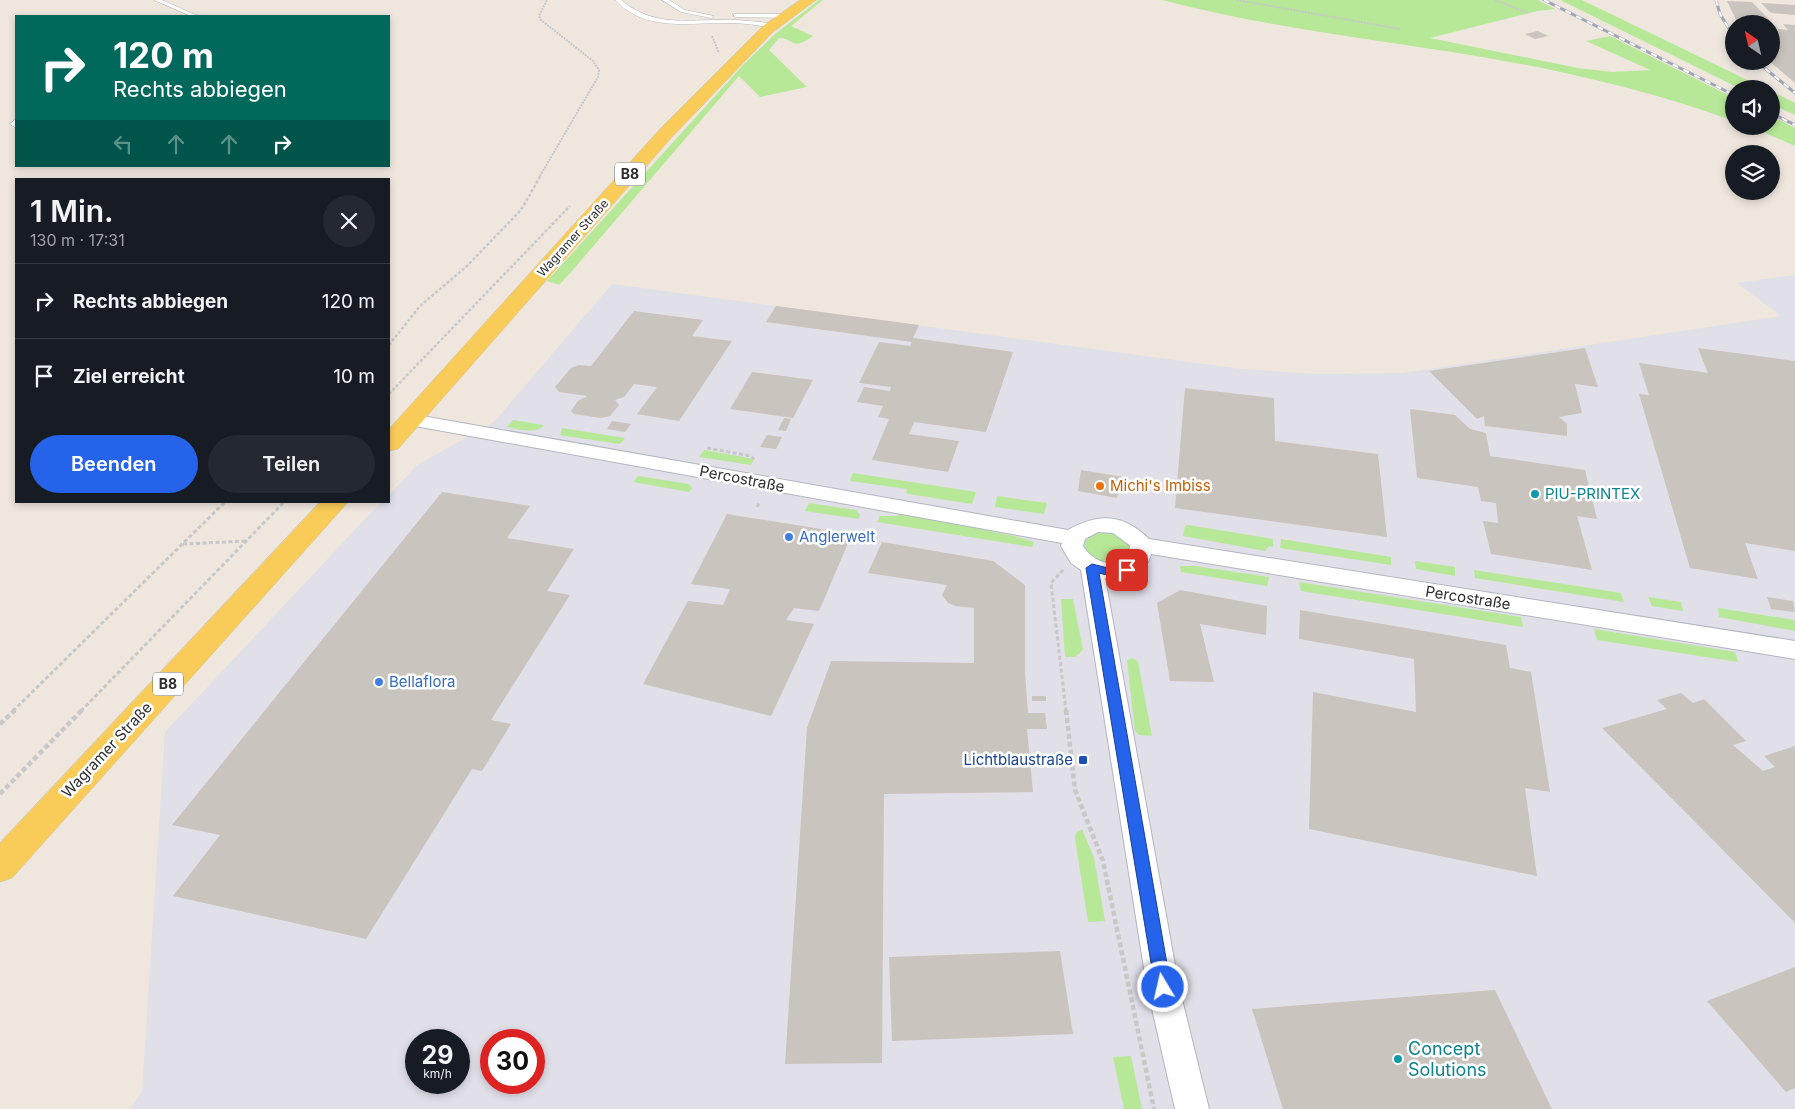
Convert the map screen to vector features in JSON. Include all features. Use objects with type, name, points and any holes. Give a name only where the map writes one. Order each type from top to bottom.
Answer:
[{"type":"main road","name":"Wagramer Straße","points":[[390,443],[666,133],[780,21],[809,0]]},
{"type":"main road","name":"Wagramer Straße","points":[[0,867],[334,503]]},
{"type":"street","name":"Percostraße","points":[[411,420],[1080,554]]},
{"type":"street","points":[[1080,554],[1108,572],[1127,570],[1138,563],[1142,554],[1142,545],[1128,530],[1109,525],[1084,528],[1080,554],[1163,987],[1192,1109]]},
{"type":"street","name":"Percostraße","points":[[1142,545],[1795,650]]},
{"type":"lane","points":[[157,0],[193,15]]},
{"type":"lane","points":[[618,0],[632,14],[647,19],[700,22],[780,21]]},
{"type":"lane","points":[[664,0],[683,11],[699,15],[780,21]]},
{"type":"lane","points":[[699,15],[700,22]]},
{"type":"path","points":[[390,344],[420,306],[466,267],[521,210],[598,77],[598,70],[593,61],[538,16],[547,0]]},
{"type":"path","points":[[1237,0],[1284,10],[1400,29]]},
{"type":"path","points":[[1495,0],[1528,13]]},
{"type":"path","points":[[700,22],[715,40],[719,52],[712,59]]},
{"type":"path","points":[[390,393],[574,202]]},
{"type":"path","points":[[708,448],[751,456],[754,459]]},
{"type":"path","points":[[757,507],[760,502]]},
{"type":"path","points":[[0,724],[224,503]]},
{"type":"path","points":[[0,794],[283,503]]},
{"type":"path","points":[[182,544],[246,541]]},
{"type":"path","points":[[1080,554],[1051,583],[1075,790],[1103,861],[1154,1109]]},
{"type":"shaded area","points":[[1795,275],[1795,1109],[130,1109],[142,1091],[165,732],[380,503],[390,503],[390,494],[417,465],[494,422],[612,284],[1241,369],[1318,374],[1403,373],[1781,316],[1737,283]]},
{"type":"green space","points":[[819,0],[823,0],[791,26],[813,36],[806,41],[796,44],[779,38],[769,50],[807,87],[760,97],[739,76],[559,285],[547,281],[745,63],[775,34]]},
{"type":"green space","points":[[1162,0],[1538,0],[1555,9],[1537,11],[1430,38],[1578,68],[1612,72],[1650,70],[1586,41],[1610,36],[1725,94],[1725,118],[1664,98],[1559,72],[1488,58],[1234,17]]},
{"type":"green space","points":[[1560,0],[1582,0],[1747,80],[1725,81]]},
{"type":"green space","points":[[1780,96],[1795,103],[1795,115],[1780,108]]},
{"type":"green space","points":[[1780,120],[1795,128],[1795,146],[1770,135],[1780,135]]},
{"type":"green space","points":[[513,420],[544,425],[532,431],[507,427]]},
{"type":"green space","points":[[562,428],[625,438],[620,444],[565,436],[560,435]]},
{"type":"green space","points":[[704,450],[754,459],[751,465],[699,457]]},
{"type":"green space","points":[[853,473],[976,492],[972,504],[908,494],[906,493],[907,489],[850,481]]},
{"type":"green space","points":[[638,476],[689,484],[692,488],[689,492],[633,482]]},
{"type":"green space","points":[[997,496],[1047,503],[1044,514],[995,507]]},
{"type":"green space","points":[[809,503],[856,510],[860,515],[858,519],[805,511]]},
{"type":"green space","points":[[901,513],[1014,536],[1034,542],[1032,547],[877,522],[880,516],[897,516]]},
{"type":"green space","points":[[1185,526],[1273,539],[1273,547],[1269,546],[1265,551],[1183,536]]},
{"type":"green space","points":[[1110,532],[1124,539],[1129,546],[1127,554],[1120,559],[1110,562],[1100,561],[1090,555],[1084,543],[1089,537],[1096,534]]},
{"type":"green space","points":[[1281,539],[1391,557],[1391,565],[1280,548]]},
{"type":"green space","points":[[1415,561],[1455,567],[1455,576],[1416,569]]},
{"type":"green space","points":[[1180,566],[1195,566],[1269,577],[1267,586],[1181,572]]},
{"type":"green space","points":[[1474,570],[1621,593],[1624,602],[1475,578]]},
{"type":"green space","points":[[1299,582],[1521,617],[1523,627],[1301,591]]},
{"type":"green space","points":[[1648,597],[1681,602],[1683,611],[1652,606]]},
{"type":"green space","points":[[1061,599],[1073,599],[1083,650],[1075,657],[1065,657]]},
{"type":"green space","points":[[1718,608],[1795,620],[1795,631],[1719,617]]},
{"type":"green space","points":[[1594,629],[1735,652],[1738,662],[1597,640]]},
{"type":"green space","points":[[1133,658],[1138,662],[1152,736],[1139,735],[1135,731],[1127,660]]},
{"type":"green space","points":[[1082,829],[1094,858],[1105,921],[1088,922],[1075,838],[1076,833]]},
{"type":"green space","points":[[1131,1056],[1142,1109],[1124,1109],[1113,1057]]},
{"type":"building","points":[[1727,1],[1752,2],[1765,15],[1734,15]]},
{"type":"building","points":[[1761,3],[1795,5],[1795,15],[1771,13]]},
{"type":"building","points":[[1783,24],[1795,25],[1795,83],[1780,70],[1780,29],[1788,30]]},
{"type":"building","points":[[1538,31],[1548,36],[1535,39],[1525,34]]},
{"type":"building","points":[[776,306],[919,325],[913,338],[1013,352],[986,432],[914,422],[909,434],[959,441],[948,472],[872,460],[889,419],[878,417],[883,406],[857,402],[864,387],[890,391],[891,387],[859,383],[879,342],[910,346],[912,342],[766,322]]},
{"type":"building","points":[[634,311],[703,320],[692,336],[732,341],[679,421],[637,414],[657,387],[634,384],[624,397],[615,400],[619,405],[610,416],[601,418],[574,414],[571,411],[578,401],[587,396],[559,392],[555,387],[571,368],[579,365],[591,366]]},
{"type":"building","points":[[1585,348],[1598,387],[1575,384],[1582,413],[1559,417],[1567,424],[1567,436],[1485,426],[1484,416],[1477,419],[1429,371]]},
{"type":"building","points":[[1698,348],[1795,361],[1795,551],[1745,543],[1758,579],[1690,568],[1639,394],[1649,395],[1639,363],[1708,373]]},
{"type":"building","points":[[752,372],[813,380],[793,418],[730,409]]},
{"type":"building","points":[[1185,388],[1274,398],[1275,441],[1378,454],[1387,537],[1175,508]]},
{"type":"building","name":"PIU-PRINTEX","points":[[1410,409],[1455,415],[1470,429],[1486,433],[1490,456],[1585,470],[1597,519],[1577,516],[1592,570],[1491,554],[1483,521],[1498,523],[1496,503],[1481,501],[1478,487],[1417,478]]},
{"type":"building","points":[[784,418],[791,419],[786,431],[778,430]]},
{"type":"building","points":[[612,421],[631,424],[625,432],[607,429]]},
{"type":"building","points":[[767,435],[782,437],[776,449],[760,447]]},
{"type":"building","points":[[1081,470],[1123,477],[1117,498],[1078,491]]},
{"type":"building","points":[[442,492],[530,506],[507,538],[574,549],[547,591],[570,595],[491,720],[511,724],[482,771],[472,769],[366,939],[173,896],[220,835],[172,825]]},
{"type":"building","points":[[727,514],[852,534],[819,611],[794,608],[786,620],[814,624],[771,716],[643,684],[688,601],[723,605],[730,589],[691,584]]},
{"type":"building","points":[[882,542],[993,561],[1025,585],[1025,673],[1028,713],[1045,713],[1047,729],[1027,729],[1033,792],[884,794],[882,1063],[785,1064],[807,728],[831,661],[974,663],[974,608],[955,606],[948,603],[942,595],[947,585],[868,573]]},
{"type":"building","points":[[1180,590],[1267,606],[1266,635],[1200,624],[1214,682],[1170,681],[1157,603]]},
{"type":"building","points":[[1767,597],[1793,601],[1795,612],[1771,609]]},
{"type":"building","points":[[1300,610],[1506,645],[1510,668],[1531,672],[1550,792],[1525,788],[1537,876],[1309,829],[1313,692],[1416,712],[1414,659],[1299,639]]},
{"type":"building","points":[[1681,693],[1693,703],[1704,699],[1746,741],[1733,745],[1763,771],[1775,767],[1764,756],[1795,746],[1795,923],[1602,728],[1667,709],[1657,700]]},
{"type":"building","points":[[1032,696],[1046,696],[1046,701],[1032,701]]},
{"type":"building","points":[[1060,951],[1073,1034],[892,1041],[889,957]]},
{"type":"building","points":[[1795,967],[1795,1088],[1786,1092],[1707,1001]]},
{"type":"building","name":"Concept Solutions","points":[[1495,990],[1552,1109],[1283,1109],[1252,1009]]},
{"type":"railway","points":[[1544,0],[1725,90]]},
{"type":"railway","points":[[1716,0],[1720,14],[1725,22]]},
{"type":"railway","points":[[1767,70],[1795,93]]},
{"type":"railway","points":[[1780,118],[1795,125]]},
{"type":"place","name":"Michi's Imbiss","points":[[1100,486]]},
{"type":"place","name":"PIU-PRINTEX","points":[[1535,494]]},
{"type":"place","name":"Anglerwelt","points":[[789,537]]},
{"type":"place","name":"Bellaflora","points":[[379,682]]},
{"type":"place","name":"Lichtblaustraße","points":[[1083,760]]},
{"type":"place","name":"Concept Solutions","points":[[1398,1059]]},
{"type":"route","points":[[1127,570],[1108,572],[1092,568],[1126,759],[1163,987]]}]
